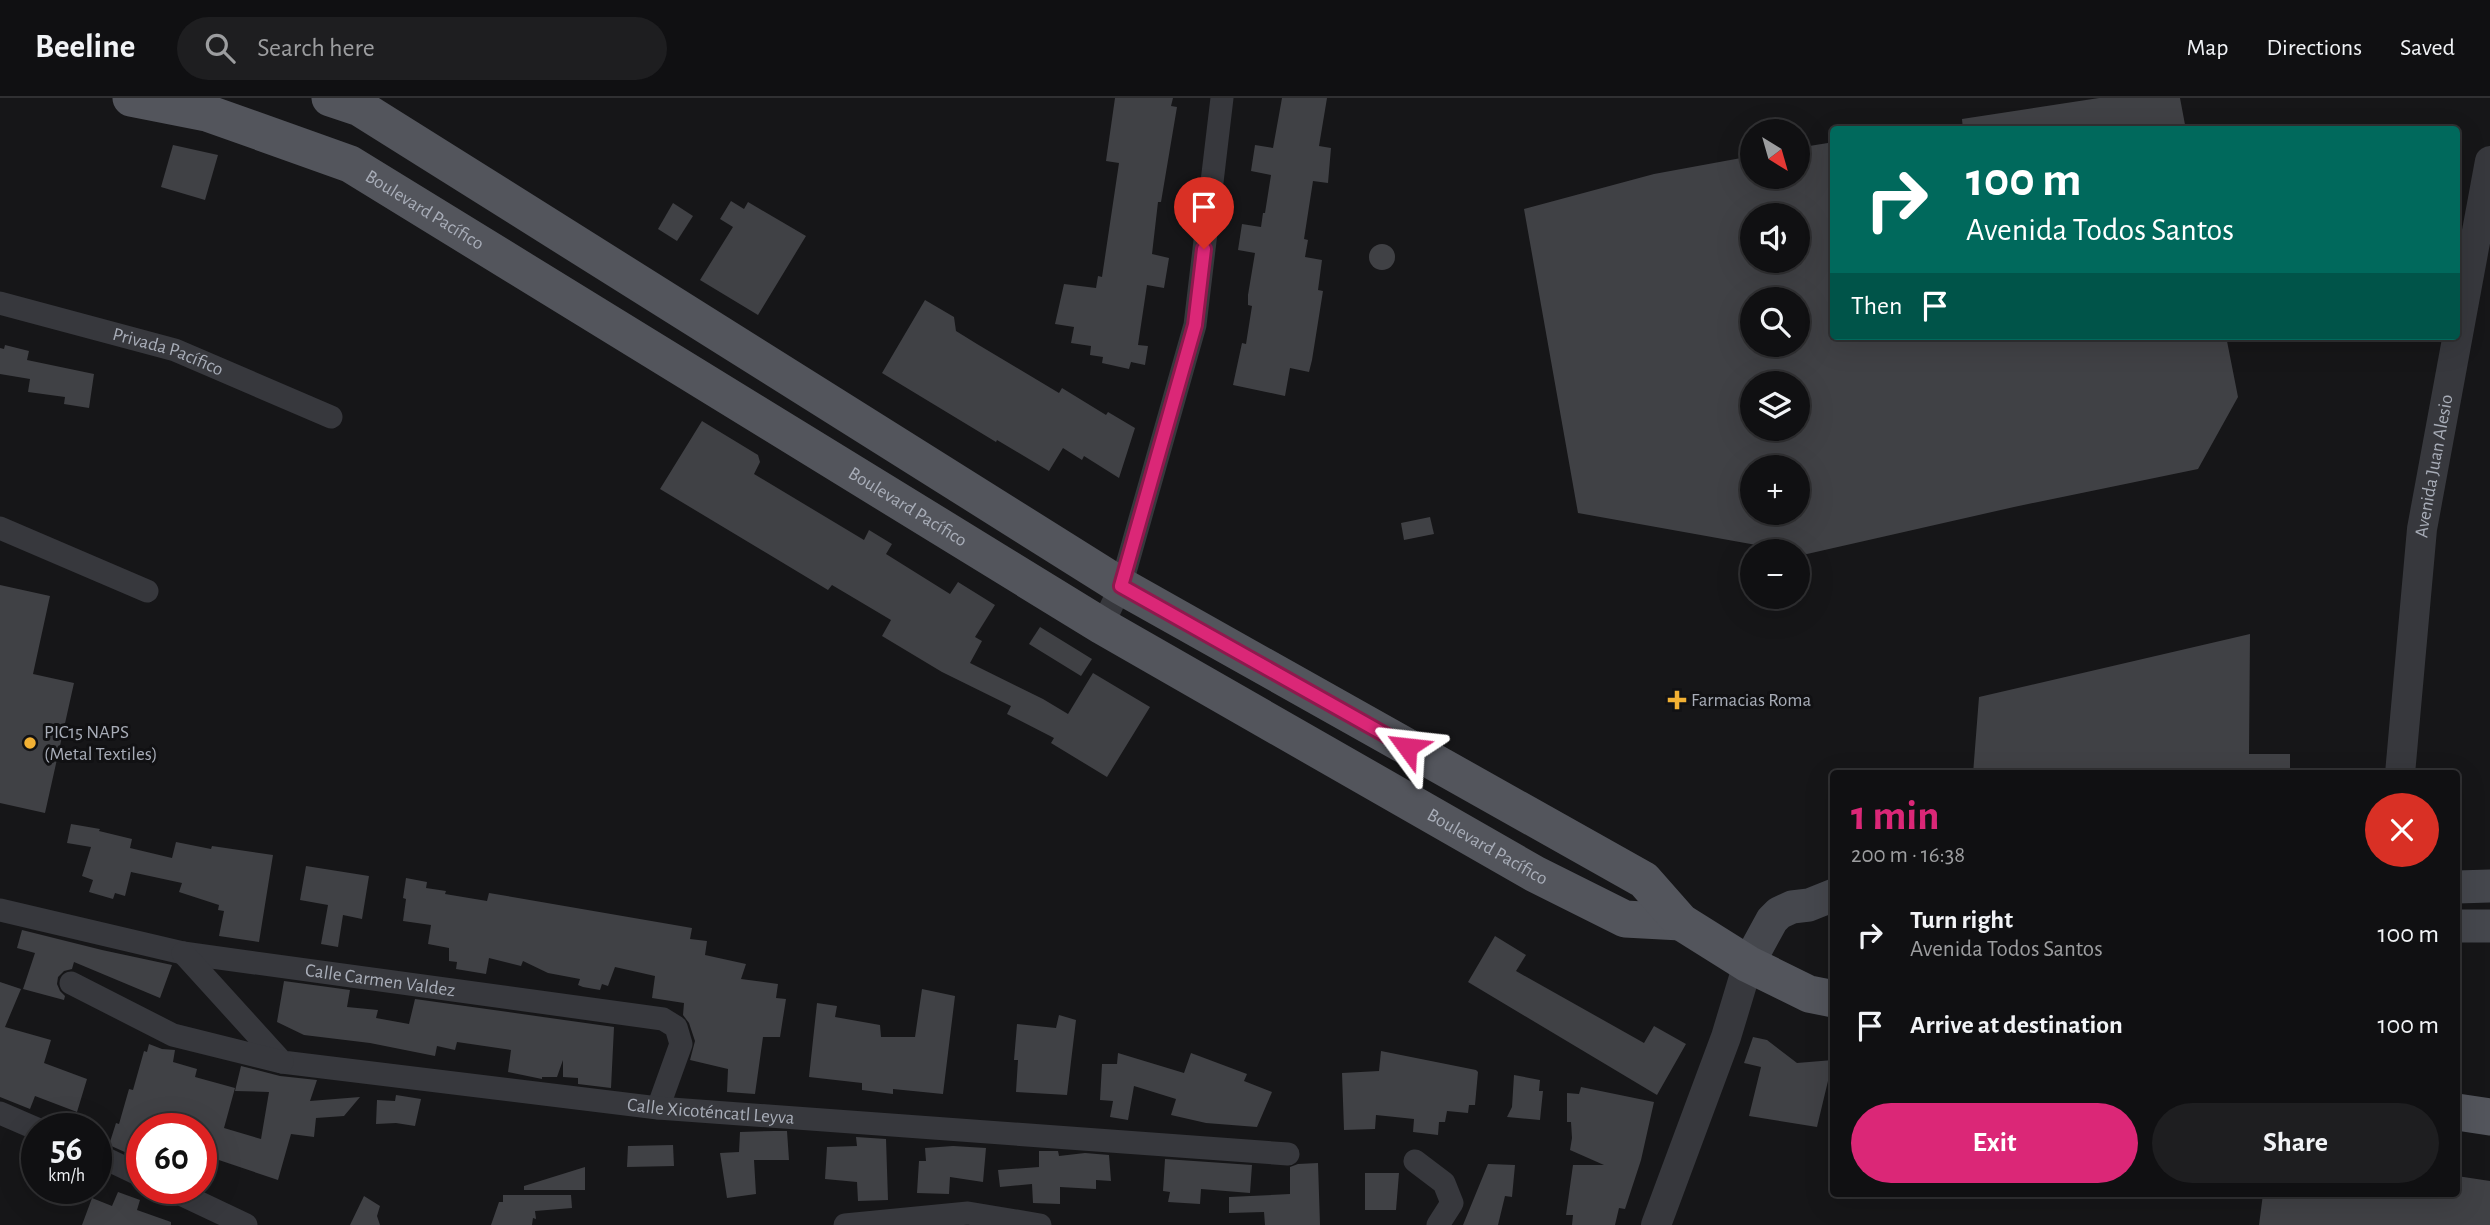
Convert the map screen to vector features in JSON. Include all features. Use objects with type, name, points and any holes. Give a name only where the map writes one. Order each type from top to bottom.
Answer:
[{"type":"main road","name":"Boulevard Pacífico","points":[[131,98],[207,113],[350,164],[1102,626],[1535,874],[1625,919],[1681,922]]},
{"type":"main road","name":"Boulevard Pacífico","points":[[330,98],[360,108],[513,202],[1121,586],[1644,880],[1681,922],[1748,964],[1809,994],[1830,998]]},
{"type":"main road","points":[[2460,887],[2490,886]]},
{"type":"main road","points":[[1748,964],[1772,920],[1779,913],[1792,907],[1826,905]]},
{"type":"main road","points":[[2460,926],[2490,926]]},
{"type":"main road","points":[[2460,1113],[2490,1118]]},
{"type":"street","points":[[1102,626],[1121,586],[1195,325],[1222,98]]},
{"type":"street","name":"Avenida Juan Alesio","points":[[2460,326],[2490,161]]},
{"type":"street","name":"Privada Pacífico","points":[[0,303],[175,350],[331,417]]},
{"type":"street","name":"Avenida Juan Alesio","points":[[2400,770],[2423,529],[2457,340]]},
{"type":"street","points":[[0,528],[147,591]]},
{"type":"street","name":"Calle Carmen Valdez","points":[[0,910],[183,953],[663,1019],[676,1027],[681,1044],[658,1108]]},
{"type":"street","points":[[183,953],[282,1062]]},
{"type":"street","points":[[1656,1225],[1726,1037],[1748,964]]},
{"type":"street","name":"Calle Xicoténcatl Leyva","points":[[71,983],[173,1035],[282,1062],[658,1108],[1288,1154]]},
{"type":"street","points":[[0,1113],[21,1122]]},
{"type":"street","points":[[1415,1160],[1444,1183],[1452,1203],[1438,1225]]},
{"type":"street","points":[[202,1204],[246,1225]]},
{"type":"street","points":[[845,1225],[968,1213],[1040,1225]]},
{"type":"building","points":[[1115,98],[1173,98],[1171,106],[1177,107],[1161,202],[1158,202],[1152,254],[1169,258],[1164,288],[1147,285],[1138,345],[1148,346],[1145,365],[1131,362],[1129,369],[1102,363],[1103,357],[1090,355],[1091,346],[1071,343],[1074,327],[1055,324],[1064,284],[1096,288],[1098,276],[1102,277],[1119,163],[1106,161]]},
{"type":"building","points":[[1282,98],[1327,98],[1319,146],[1331,148],[1328,183],[1313,181],[1304,239],[1308,240],[1305,257],[1322,260],[1318,290],[1323,291],[1312,360],[1309,372],[1290,368],[1285,396],[1233,385],[1242,343],[1246,344],[1252,306],[1248,305],[1248,295],[1255,253],[1238,250],[1242,224],[1261,227],[1271,175],[1251,171],[1255,145],[1273,148]]},
{"type":"building","points":[[2099,98],[2180,98],[2185,126],[1963,126],[1962,119]]},
{"type":"building","points":[[1830,143],[1830,340],[2227,340],[2238,397],[2198,469],[1810,553],[1810,539],[1740,539],[1740,542],[1578,513],[1524,209],[1654,174],[1740,158],[1740,189],[1810,189],[1810,146]]},
{"type":"building","points":[[173,145],[218,155],[205,200],[161,187]]},
{"type":"building","points":[[731,201],[744,209],[748,202],[806,236],[758,315],[700,280],[733,227],[720,219]]},
{"type":"building","points":[[673,203],[693,216],[677,241],[658,229]]},
{"type":"building","points":[[1382,244],[1391,248],[1395,257],[1391,266],[1382,270],[1373,266],[1369,257],[1373,248]]},
{"type":"building","points":[[925,300],[954,317],[956,331],[977,344],[1059,393],[1062,388],[1106,415],[1108,412],[1135,428],[1119,478],[1084,456],[1082,460],[1063,448],[1049,471],[882,373]]},
{"type":"building","points":[[5,345],[29,351],[27,360],[94,374],[89,408],[64,404],[65,397],[28,392],[30,379],[0,374],[0,348],[4,349]]},
{"type":"building","points":[[702,421],[758,455],[760,462],[754,474],[864,540],[869,530],[892,544],[886,554],[950,594],[958,582],[995,605],[975,637],[982,641],[970,663],[1068,714],[1093,673],[1150,707],[1107,777],[1051,743],[1054,738],[1007,714],[1011,706],[942,672],[882,636],[891,620],[832,585],[828,590],[660,489]]},
{"type":"building","points":[[1430,517],[1434,534],[1404,540],[1401,523]]},
{"type":"building","name":"PIC15 NAPS (Metal Textiles)","points":[[0,585],[50,596],[33,674],[74,683],[45,813],[0,803]]},
{"type":"building","points":[[1040,627],[1092,659],[1081,676],[1029,644]]},
{"type":"building","points":[[2250,634],[2249,754],[2290,754],[2290,770],[1973,770],[1979,697]]},
{"type":"building","points":[[71,824],[132,839],[130,848],[172,858],[176,842],[211,849],[212,846],[273,855],[259,942],[219,936],[224,911],[218,910],[219,905],[179,892],[182,883],[131,872],[125,896],[115,893],[113,899],[89,892],[93,880],[82,876],[91,847],[67,843]]},
{"type":"building","points":[[306,866],[369,876],[362,919],[343,915],[338,947],[321,944],[328,905],[300,900]]},
{"type":"building","points":[[406,878],[427,882],[426,888],[446,891],[445,894],[487,901],[489,893],[692,928],[690,939],[707,941],[705,955],[746,964],[741,979],[778,984],[776,998],[786,999],[780,1037],[763,1037],[755,1094],[727,1092],[728,1069],[690,1060],[695,1041],[683,1015],[684,1003],[652,998],[655,976],[615,967],[608,986],[602,984],[600,990],[578,985],[580,979],[548,973],[523,961],[521,966],[489,958],[486,974],[456,969],[457,962],[449,961],[449,948],[428,944],[431,925],[403,921]]},
{"type":"building","points":[[22,930],[172,965],[160,998],[74,962],[72,969],[64,971],[58,977],[57,984],[65,996],[64,1000],[23,989],[35,953],[17,948]]},
{"type":"building","points":[[1495,936],[1526,955],[1516,971],[1644,1043],[1654,1026],[1686,1044],[1657,1095],[1468,982]]},
{"type":"building","points":[[284,981],[350,990],[347,1007],[378,1010],[376,1018],[409,1024],[415,999],[614,1027],[611,1088],[578,1084],[578,1078],[563,1077],[563,1060],[557,1077],[542,1079],[508,1072],[511,1050],[457,1042],[455,1050],[437,1046],[435,1056],[370,1043],[304,1035],[277,1022]]},
{"type":"building","points":[[0,982],[21,989],[5,1027],[51,1040],[44,1063],[87,1079],[77,1112],[35,1096],[30,1109],[0,1097]]},
{"type":"building","points":[[922,989],[955,996],[943,1094],[893,1089],[893,1094],[862,1090],[862,1083],[809,1077],[817,1003],[837,1006],[835,1017],[880,1025],[881,1037],[915,1037]]},
{"type":"building","points":[[1059,1015],[1076,1020],[1067,1095],[1016,1092],[1018,1060],[1014,1060],[1017,1024],[1056,1028]]},
{"type":"building","points":[[1753,1037],[1767,1040],[1797,1063],[1830,1060],[1830,1073],[1817,1127],[1749,1116],[1761,1067],[1744,1063]]},
{"type":"building","points":[[149,1044],[175,1050],[173,1062],[197,1069],[195,1077],[235,1088],[224,1128],[261,1139],[269,1092],[235,1091],[241,1066],[280,1076],[317,1080],[310,1101],[360,1097],[344,1116],[316,1118],[314,1137],[291,1134],[278,1180],[217,1159],[217,1113],[126,1113],[126,1153],[112,1146],[112,1136],[116,1123],[119,1124],[129,1089],[133,1090],[144,1051],[147,1052]]},
{"type":"building","points":[[1381,1051],[1476,1070],[1475,1105],[1469,1105],[1468,1113],[1447,1111],[1445,1122],[1439,1122],[1438,1135],[1413,1132],[1414,1119],[1376,1115],[1375,1129],[1344,1130],[1342,1073],[1379,1071]]},
{"type":"building","points":[[1118,1053],[1184,1073],[1191,1053],[1247,1074],[1244,1081],[1272,1092],[1257,1127],[1206,1123],[1171,1115],[1176,1099],[1134,1086],[1128,1120],[1110,1117],[1113,1101],[1100,1100],[1102,1064],[1117,1064]]},
{"type":"building","points":[[1514,1075],[1540,1080],[1539,1091],[1543,1091],[1540,1120],[1507,1117],[1512,1107]]},
{"type":"building","points":[[1581,1087],[1654,1102],[1641,1160],[1625,1209],[1619,1208],[1615,1225],[1572,1225],[1573,1215],[1566,1215],[1573,1165],[1604,1165],[1570,1150],[1572,1138],[1571,1122],[1567,1122],[1567,1093],[1579,1094]]},
{"type":"building","points":[[396,1095],[421,1099],[415,1126],[376,1124],[377,1100],[395,1101]]},
{"type":"building","points":[[787,1131],[789,1160],[754,1160],[756,1194],[727,1198],[720,1153],[739,1152],[740,1132]]},
{"type":"building","points":[[856,1137],[886,1139],[888,1200],[858,1201],[857,1182],[825,1179],[827,1147],[857,1146]]},
{"type":"building","points":[[673,1145],[674,1166],[627,1167],[628,1146]]},
{"type":"building","points":[[925,1148],[986,1148],[983,1182],[950,1177],[949,1194],[917,1193],[919,1161],[926,1161]]},
{"type":"building","points":[[1039,1151],[1058,1151],[1059,1156],[1085,1153],[1109,1155],[1111,1181],[1096,1180],[1096,1189],[1060,1187],[1060,1204],[1033,1203],[1032,1184],[1000,1187],[998,1170],[1039,1167]]},
{"type":"building","points":[[1165,1159],[1252,1165],[1250,1193],[1201,1189],[1200,1204],[1168,1202],[1170,1192],[1163,1191]]},
{"type":"building","points":[[1318,1163],[1320,1225],[1265,1225],[1264,1212],[1229,1213],[1229,1197],[1290,1194],[1290,1167]]},
{"type":"building","points":[[1488,1164],[1515,1165],[1512,1197],[1505,1196],[1498,1225],[1463,1225]]},
{"type":"building","points":[[585,1167],[585,1190],[524,1190],[524,1186]]},
{"type":"building","points":[[1365,1173],[1399,1173],[1396,1210],[1365,1210]]},
{"type":"building","points":[[2460,1176],[2490,1181],[2490,1225],[2259,1225],[2263,1197],[2460,1197]]},
{"type":"building","points":[[118,1192],[126,1195],[126,1204],[139,1204],[137,1210],[171,1222],[171,1225],[82,1225],[90,1204],[112,1206]]},
{"type":"building","points":[[503,1195],[571,1195],[572,1208],[535,1211],[536,1219],[533,1218],[532,1225],[491,1225],[499,1202],[503,1202]]},
{"type":"building","points":[[364,1196],[380,1206],[377,1216],[380,1225],[350,1225]]},
{"type":"place","name":"Farmacias Roma","points":[[1677,700]]},
{"type":"place","name":"PIC15 NAPS (Metal Textiles)","points":[[30,743]]},
{"type":"route","points":[[1204,249],[1195,325],[1121,586],[1407,747]]}]
